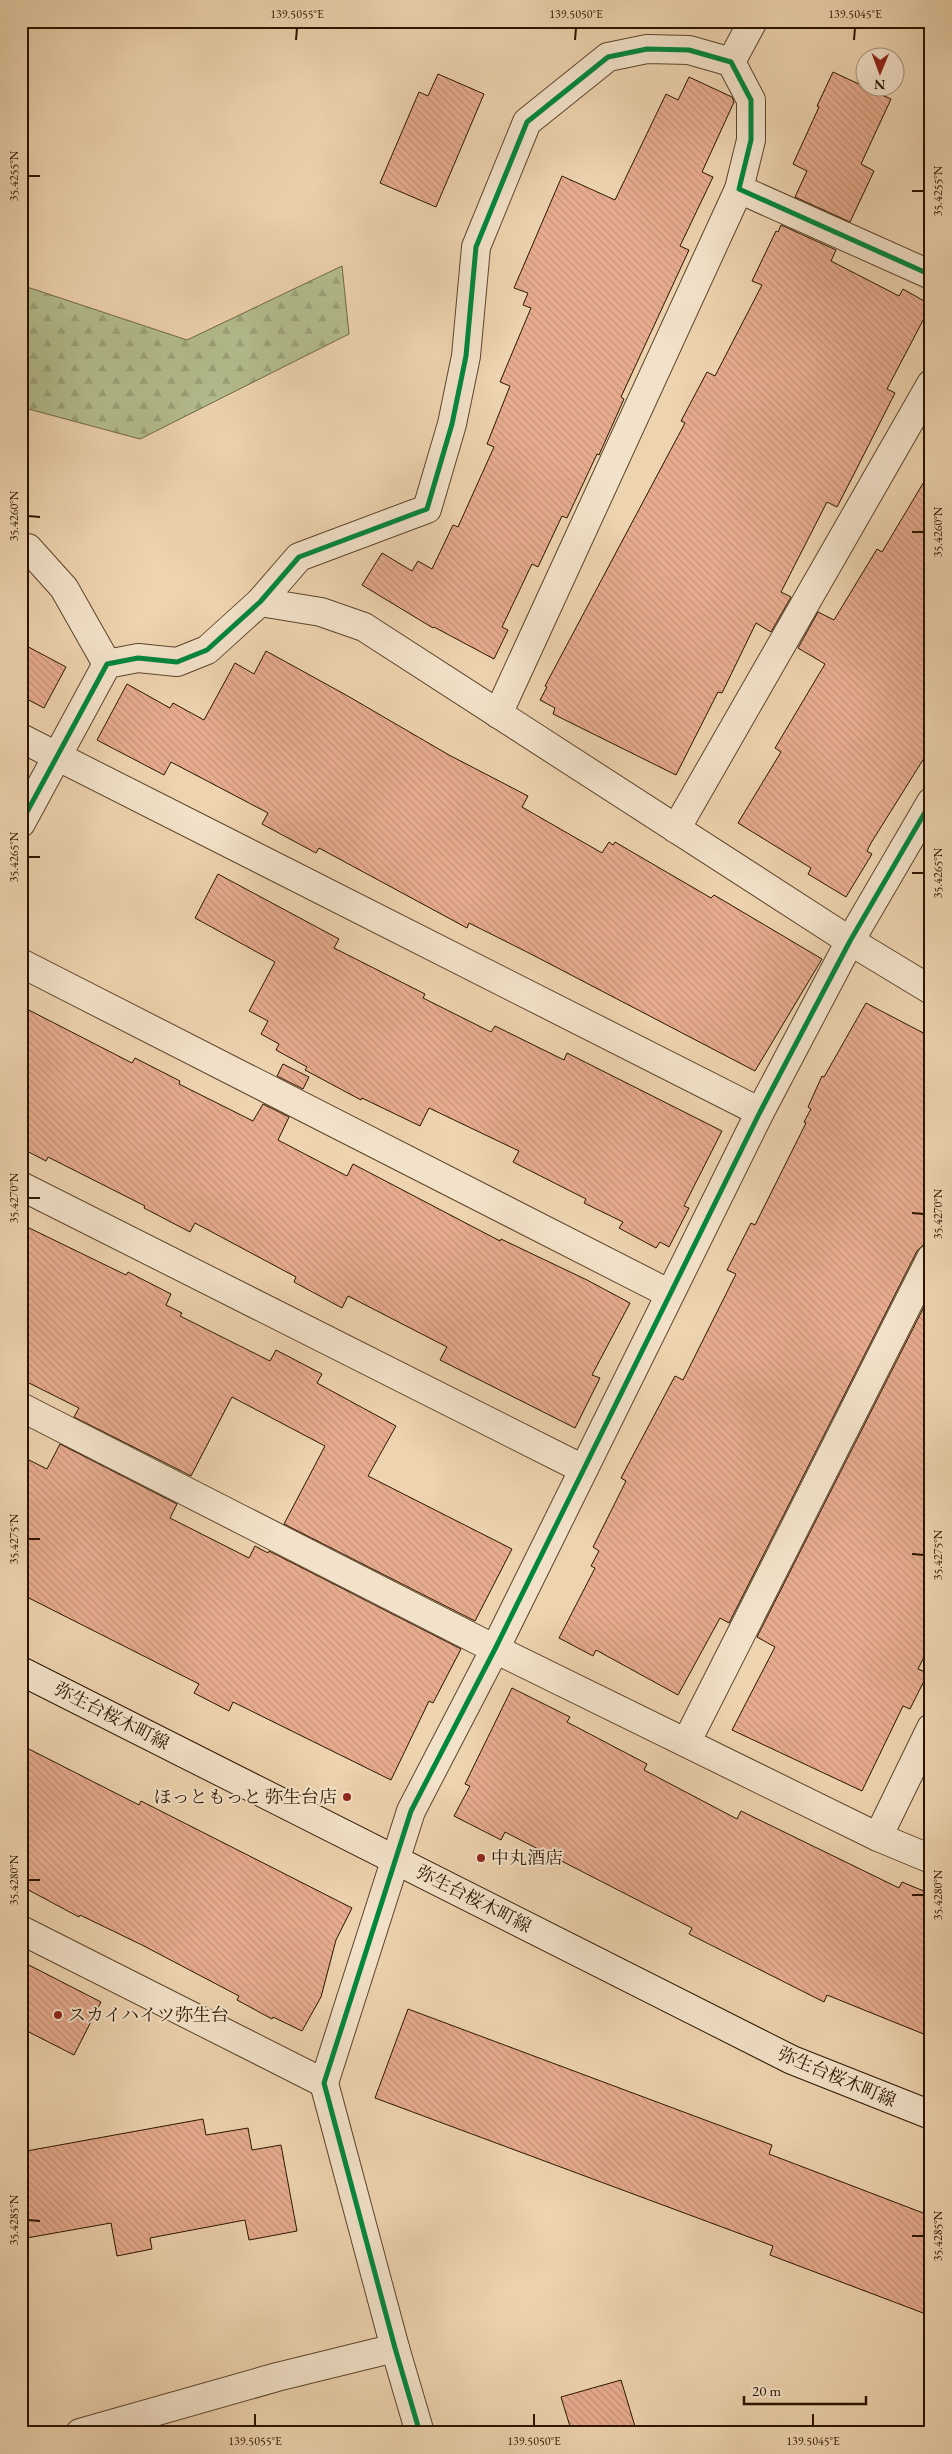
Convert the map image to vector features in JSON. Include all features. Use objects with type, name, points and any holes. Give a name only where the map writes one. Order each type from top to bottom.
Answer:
[{"type":"street","points":[[731,62],[753,21]]},
{"type":"street","points":[[106,664],[138,658],[177,662],[207,650],[260,602],[299,557],[427,509],[452,424],[466,356],[476,248],[527,122],[608,57],[647,49],[688,50],[731,62],[751,100],[751,140],[738,189],[498,714]]},
{"type":"street","points":[[738,189],[931,275]]},
{"type":"street","points":[[676,829],[931,384]]},
{"type":"street","points":[[21,547],[28,548],[64,588],[106,664]]},
{"type":"street","points":[[260,602],[321,612],[364,627],[850,941],[931,990]]},
{"type":"street","points":[[21,823],[106,664]]},
{"type":"street","points":[[21,738],[760,1112]]},
{"type":"street","points":[[420,2433],[395,2348],[324,2082],[411,1811],[495,1649],[760,1112],[850,941],[927,812]]},
{"type":"street","points":[[21,963],[670,1294]]},
{"type":"street","points":[[21,1186],[583,1469]]},
{"type":"street","points":[[687,1741],[931,1258]]},
{"type":"street","points":[[21,1407],[495,1649],[687,1741],[878,1837],[931,1859]]},
{"type":"street","name":"弥生台桜木町線","points":[[21,1671],[792,2060],[931,2115]]},
{"type":"street","points":[[878,1837],[931,1728]]},
{"type":"street","points":[[21,1930],[324,2082]]},
{"type":"street","points":[[80,2433],[277,2377],[395,2348]]},
{"type":"green space","points":[[342,266],[349,334],[140,439],[21,407],[21,285],[187,340]]},
{"type":"building","points":[[833,72],[854,82],[854,98],[891,99],[861,164],[874,171],[850,222],[795,197],[807,171],[793,164],[819,107],[817,106]]},
{"type":"building","points":[[438,74],[484,94],[436,207],[380,183],[419,92],[428,96]]},
{"type":"building","points":[[689,77],[732,97],[734,102],[702,172],[713,177],[680,246],[689,250],[621,397],[624,399],[599,455],[597,454],[567,518],[562,516],[538,567],[532,564],[502,627],[508,630],[494,659],[433,628],[362,585],[382,553],[412,571],[418,561],[432,569],[453,525],[458,527],[494,447],[487,444],[510,386],[500,382],[531,308],[523,305],[528,293],[514,288],[562,176],[615,200],[666,94],[678,100]]},
{"type":"building","points":[[781,225],[836,250],[831,261],[899,296],[903,289],[931,305],[887,389],[895,393],[837,507],[827,502],[781,592],[791,597],[771,632],[756,623],[722,693],[718,692],[676,775],[553,714],[555,708],[540,700],[547,687],[545,686],[685,423],[681,421],[707,372],[715,376],[762,285],[752,281],[776,231],[778,232]]},
{"type":"building","points":[[931,470],[931,747],[871,843],[867,851],[872,854],[846,897],[808,874],[811,868],[738,823],[781,752],[775,748],[825,664],[798,648],[818,612],[834,620],[877,549],[882,552]]},
{"type":"building","points":[[21,643],[66,667],[44,708],[21,696]]},
{"type":"building","points":[[266,651],[449,755],[528,796],[522,807],[602,853],[609,842],[613,845],[615,842],[711,898],[714,895],[822,959],[755,1071],[469,923],[467,928],[319,848],[316,853],[262,824],[268,813],[171,762],[164,775],[97,740],[127,684],[170,708],[173,703],[204,720],[235,663],[254,674]]},
{"type":"building","points":[[218,874],[339,939],[334,948],[425,994],[423,998],[491,1032],[495,1026],[564,1060],[567,1053],[722,1131],[684,1206],[689,1208],[669,1247],[660,1242],[656,1248],[619,1228],[623,1222],[584,1203],[586,1199],[513,1162],[519,1151],[429,1108],[420,1126],[362,1098],[361,1100],[305,1070],[307,1067],[276,1050],[279,1044],[261,1034],[268,1021],[249,1011],[275,962],[195,918]]},
{"type":"building","points":[[866,1003],[931,1037],[931,1242],[923,1245],[917,1251],[729,1623],[720,1618],[678,1695],[596,1650],[593,1656],[559,1638],[595,1568],[591,1566],[599,1551],[593,1547],[626,1481],[621,1478],[675,1376],[683,1380],[736,1274],[727,1270],[751,1223],[755,1225],[806,1123],[804,1122],[811,1109],[808,1107],[822,1076],[824,1077]]},
{"type":"building","points":[[21,1006],[132,1063],[135,1058],[180,1081],[179,1084],[253,1121],[263,1104],[289,1117],[278,1140],[347,1176],[353,1164],[500,1241],[501,1239],[587,1280],[630,1303],[592,1375],[600,1378],[575,1428],[440,1360],[447,1347],[348,1296],[342,1308],[294,1282],[296,1277],[195,1223],[190,1232],[144,1208],[145,1206],[48,1157],[46,1161],[21,1148]]},
{"type":"building","points":[[283,1064],[309,1077],[303,1089],[277,1076]]},
{"type":"building","points":[[21,1224],[126,1275],[128,1272],[171,1294],[166,1305],[182,1313],[180,1316],[270,1361],[276,1350],[322,1374],[317,1383],[396,1426],[368,1476],[512,1549],[475,1621],[284,1524],[325,1446],[232,1397],[191,1476],[74,1417],[79,1408],[21,1379]]},
{"type":"building","points":[[931,1293],[931,1643],[918,1669],[928,1673],[910,1709],[903,1706],[862,1791],[732,1730],[775,1647],[757,1637]]},
{"type":"building","points":[[60,1444],[177,1504],[170,1518],[249,1558],[255,1546],[268,1553],[269,1551],[461,1649],[433,1703],[429,1701],[391,1780],[233,1702],[229,1711],[194,1693],[199,1684],[21,1594],[21,1456],[47,1469]]},
{"type":"building","points":[[512,1688],[570,1717],[567,1722],[647,1764],[644,1770],[737,1819],[741,1811],[899,1888],[902,1882],[931,1894],[931,2037],[827,1995],[824,2002],[689,1934],[692,1928],[505,1832],[501,1840],[454,1816],[470,1786],[465,1784]]},
{"type":"building","points":[[21,1745],[139,1805],[141,1801],[352,1908],[336,1940],[321,1997],[302,2031],[273,2017],[272,2019],[237,2000],[239,1996],[142,1945],[80,1915],[79,1917],[21,1886]]},
{"type":"building","name":"スカイハイツ弥生台","points":[[21,1961],[101,2002],[74,2055],[21,2028]]},
{"type":"building","points":[[408,2009],[772,2145],[769,2154],[931,2216],[931,2316],[770,2255],[773,2246],[375,2098]]},
{"type":"building","points":[[203,2119],[206,2135],[248,2128],[252,2150],[281,2145],[297,2231],[249,2240],[245,2220],[150,2238],[152,2249],[117,2256],[111,2223],[21,2239],[21,2152]]},
{"type":"building","points":[[621,2380],[637,2433],[572,2433],[561,2397]]},
{"type":"cycle path","points":[[21,823],[107,664],[138,658],[177,662],[207,650],[260,602],[299,557],[427,509],[452,424],[466,356],[476,247],[527,122],[608,57],[647,49],[689,50],[731,62],[751,100],[751,140],[739,189],[931,275]]},
{"type":"cycle path","points":[[420,2433],[395,2348],[324,2083],[411,1811],[495,1649],[760,1112],[850,941],[931,802]]},
{"type":"place","name":"ほっともっと 弥生台店","points":[[347,1797]]},
{"type":"place","name":"中丸酒店","points":[[481,1858]]},
{"type":"place","name":"スカイハイツ弥生台","points":[[58,2015]]}]
